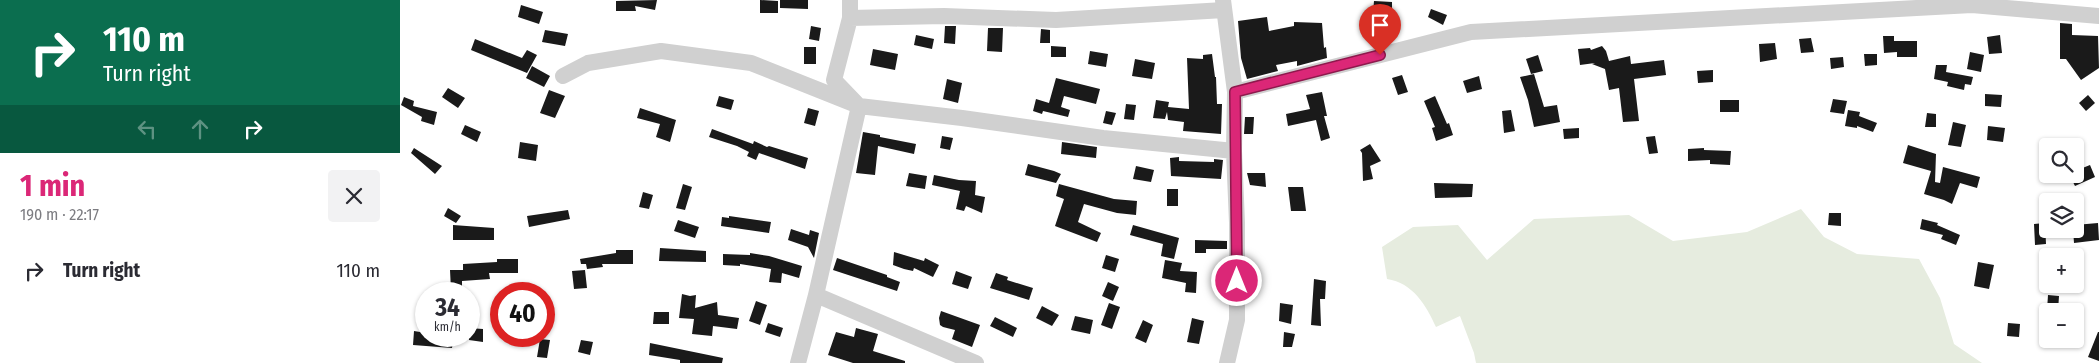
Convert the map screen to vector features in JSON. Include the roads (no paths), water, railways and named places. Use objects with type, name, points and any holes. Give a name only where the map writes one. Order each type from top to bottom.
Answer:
[{"type":"street","points":[[850,0],[850,18],[834,80],[860,106]]},
{"type":"street","points":[[850,18],[944,16],[1056,20],[1224,5],[1235,92],[1234,152],[1237,223],[1237,320],[1227,363]]},
{"type":"street","points":[[1235,92],[1471,32],[1972,5],[2099,16]]},
{"type":"street","points":[[563,76],[588,63],[661,51],[751,63],[860,106],[971,119],[1103,138],[1234,152]]},
{"type":"street","points":[[798,363],[816,295],[860,106]]},
{"type":"street","points":[[816,295],[976,363]]}]
